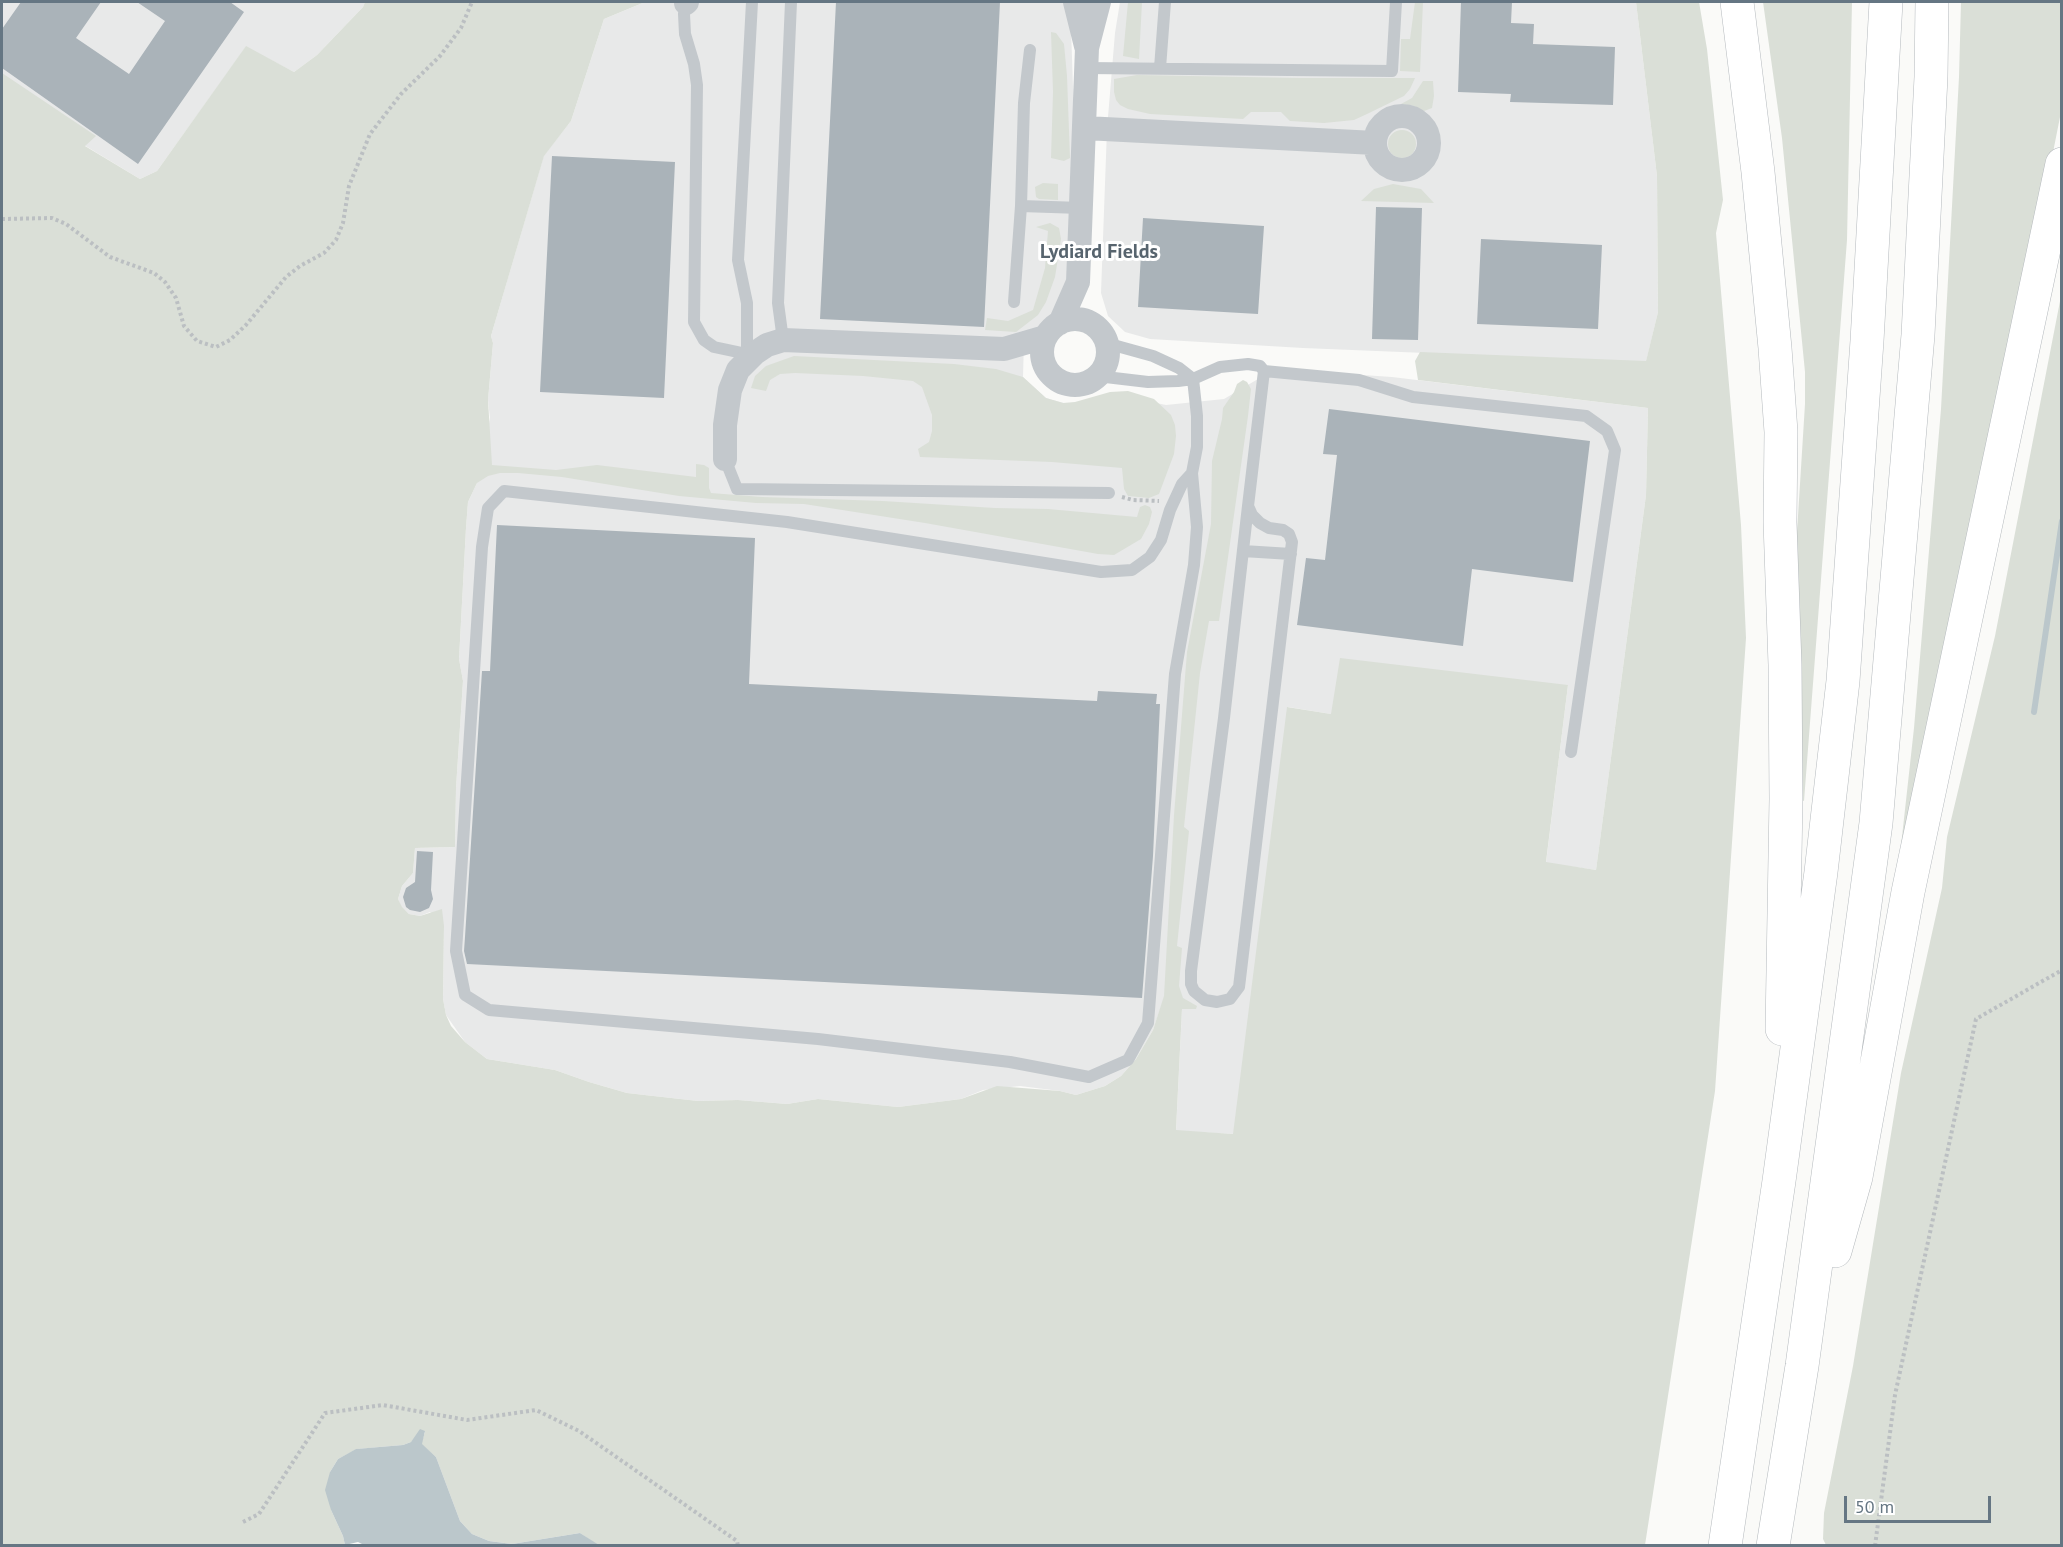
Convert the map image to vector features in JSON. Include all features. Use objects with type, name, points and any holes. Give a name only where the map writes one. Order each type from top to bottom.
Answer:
[{"type":"highway","points":[[1737,2],[1758,172],[1781,432],[1780,522],[1785,665],[1786,799],[1779,1181]]},
{"type":"highway","points":[[1725,1545],[1779,1181],[1821,872],[1843,681],[1868,330],[1886,2]]},
{"type":"highway","points":[[1773,1545],[1802,1366],[1876,823],[1918,335],[1931,77],[1932,2]]},
{"type":"highway","points":[[1802,1366],[1856,1177],[1908,892],[2061,164]]},
{"type":"street","points":[[1075,2],[1087,58]]},
{"type":"street","points":[[1046,369],[1042,358],[1042,347],[1078,282],[1087,58],[1100,2]]},
{"type":"street","points":[[1085,129],[1376,143]]},
{"type":"street","points":[[725,459],[725,425],[730,390],[738,370],[751,353],[783,340],[1004,349],[1046,369],[1057,380],[1072,385],[1087,383],[1097,376],[1105,364],[1107,354],[1078,282]]},
{"type":"street","points":[[1004,349],[1053,330],[1072,319],[1083,320],[1100,334]]},
{"type":"lane","points":[[687,2],[684,14],[685,34],[694,64],[697,85],[694,322],[704,340],[714,347],[751,353],[747,303],[738,260],[752,2]]},
{"type":"lane","points":[[783,340],[778,303],[791,2]]},
{"type":"lane","points":[[1160,68],[1165,2]]},
{"type":"lane","points":[[1087,58],[1160,68],[1392,71],[1396,2]]},
{"type":"lane","points":[[1014,302],[1021,206],[1024,103],[1030,50]]},
{"type":"lane","points":[[1021,206],[1081,208]]},
{"type":"lane","points":[[1100,334],[1167,361],[1193,379],[1198,432],[1192,472],[1196,537],[1194,565],[1175,674],[1148,1023],[1128,1060],[1089,1077],[1010,1062],[818,1039],[489,1010],[465,995],[456,951],[482,547],[488,508],[504,491],[787,522],[1101,572],[1132,570],[1150,557],[1161,540],[1182,484],[1192,472]]},
{"type":"lane","points":[[1097,376],[1148,382],[1193,379],[1220,367],[1236,364],[1254,364],[1260,366],[1264,371],[1248,506],[1224,718],[1191,971],[1191,984],[1194,991],[1205,1000],[1217,1002],[1230,999],[1239,987],[1246,912],[1292,542],[1289,534],[1283,530],[1269,528],[1260,523],[1252,515],[1248,506]]},
{"type":"lane","points":[[1264,371],[1359,380],[1413,397],[1586,416],[1606,431],[1615,450],[1571,752]]},
{"type":"lane","points":[[725,459],[736,489],[1109,493]]},
{"type":"lane","points":[[1243,551],[1291,555]]},
{"type":"path","points":[[2,219],[52,218],[66,224],[110,257],[154,273],[165,282],[176,298],[184,326],[197,341],[216,346],[230,340],[246,325],[286,277],[300,266],[324,253],[336,240],[344,223],[349,186],[370,134],[401,94],[440,56],[461,28],[472,2]]},
{"type":"path","points":[[1109,493],[1132,500],[1174,501]]},
{"type":"path","points":[[1875,1545],[1895,1395],[1976,1019],[2061,970]]},
{"type":"path","points":[[243,1522],[259,1514],[325,1413],[383,1405],[467,1420],[536,1410],[579,1431],[737,1541],[738,1545]]},
{"type":"shaded area","points":[[2,2],[365,2],[363,7],[317,55],[294,72],[246,47],[157,171],[140,179],[84,145],[2,128]]},
{"type":"shaded area","points":[[365,2],[645,2],[604,19],[571,121],[544,156],[491,336],[493,343],[488,400],[492,465],[556,470],[597,465],[696,477],[696,464],[709,468],[711,493],[1048,509],[1137,517],[1140,507],[1145,505],[1150,507],[1152,512],[1141,539],[1114,555],[804,504],[756,503],[679,496],[562,477],[518,473],[500,473],[488,476],[477,483],[468,502],[466,528],[459,659],[463,681],[456,788],[455,847],[415,848],[413,873],[402,886],[398,899],[409,914],[420,916],[442,909],[444,926],[443,999],[451,1026],[465,1042],[487,1059],[555,1070],[627,1093],[698,1101],[738,1100],[787,1104],[818,1099],[898,1107],[961,1099],[997,1086],[1060,1091],[1076,1095],[1105,1086],[1121,1076],[1136,1059],[1153,1030],[1164,996],[1174,815],[1187,652],[1211,524],[1212,461],[1223,408],[1237,384],[1243,380],[1251,389],[1248,416],[1219,621],[1209,621],[1200,673],[1184,827],[1189,831],[1177,946],[1182,948],[1179,986],[1183,998],[1197,1006],[1196,1009],[1182,1009],[1176,1130],[1233,1134],[1287,707],[1331,714],[1340,658],[1568,685],[1546,862],[1596,870],[1646,495],[1648,408],[1418,380],[1415,361],[1420,352],[1646,361],[1658,312],[1657,176],[1636,2],[1699,2],[1707,49],[1723,200],[1716,233],[1741,525],[1746,638],[1715,1091],[1645,1545],[599,1546],[580,1533],[512,1544],[489,1541],[472,1534],[460,1521],[436,1457],[421,1444],[425,1432],[403,1445],[357,1449],[338,1459],[330,1472],[331,1510],[345,1545],[2,1545],[2,73],[96,136],[85,146],[140,179],[157,171],[246,46],[294,72],[317,55],[363,7]]},
{"type":"shaded area","name":"Lydiard Fields","points":[[645,2],[1066,2],[1071,28],[1074,117],[1070,264],[1065,295],[1046,323],[1024,341],[1023,377],[1046,398],[1082,408],[1127,397],[1166,405],[1224,399],[1275,369],[1392,377],[1648,408],[1646,495],[1596,870],[1546,863],[1568,685],[1331,714],[1288,707],[1234,1134],[1176,1131],[1182,1009],[1161,1007],[1153,1030],[1136,1059],[1121,1076],[1105,1086],[1076,1095],[1020,1086],[983,1090],[961,1099],[898,1107],[818,1099],[787,1104],[738,1100],[698,1101],[627,1093],[555,1070],[487,1059],[465,1042],[446,1015],[443,999],[444,926],[430,912],[420,916],[409,914],[401,907],[398,899],[402,886],[413,873],[415,848],[455,847],[456,788],[463,681],[459,659],[466,528],[468,502],[477,483],[490,418],[488,400],[493,343],[491,336],[544,155],[571,121],[604,19]]},
{"type":"shaded area","points":[[1120,2],[1636,2],[1657,176],[1658,312],[1646,362],[1303,348],[1150,339],[1125,332],[1108,316],[1101,293],[1107,129],[1115,33]]},
{"type":"shaded area","points":[[1128,2],[1142,2],[1139,59],[1123,56]]},
{"type":"shaded area","points":[[1415,2],[1423,2],[1420,72],[1400,71],[1401,39],[1410,39]]},
{"type":"shaded area","points":[[1763,2],[1852,2],[1847,240],[1804,801],[1798,799],[1796,548],[1805,372],[1782,138]]},
{"type":"shaded area","points":[[1961,2],[2061,2],[2061,112],[2016,339],[1898,873],[1914,728],[1941,409]]},
{"type":"shaded area","points":[[1051,32],[1056,33],[1064,44],[1070,158],[1064,161],[1051,158],[1053,92]]},
{"type":"shaded area","points":[[1137,75],[1415,78],[1404,96],[1354,120],[1324,123],[1290,121],[1281,112],[1251,112],[1243,119],[1150,114],[1128,109],[1116,100],[1114,79]]},
{"type":"shaded area","points":[[1423,81],[1433,81],[1432,108],[1424,111],[1414,106],[1401,104],[1412,98]]},
{"type":"shaded area","points":[[1402,130],[1412,134],[1416,144],[1412,154],[1402,158],[1392,154],[1388,144],[1392,134]]},
{"type":"shaded area","points":[[1043,183],[1058,184],[1058,200],[1036,197],[1035,187]]},
{"type":"shaded area","points":[[1393,184],[1421,189],[1434,203],[1361,201],[1374,189]]},
{"type":"shaded area","points":[[1050,223],[1059,228],[1061,239],[1055,277],[1046,302],[1038,315],[1016,332],[985,330],[987,318],[1008,321],[1033,310],[1045,268],[1048,231],[1036,227]]},
{"type":"shaded area","points":[[2061,296],[2061,1545],[1826,1545],[1823,1539],[1824,1513],[1853,1366],[1901,1073],[1942,888],[1947,837],[1995,636]]},
{"type":"shaded area","points":[[794,356],[954,364],[996,369],[1023,377],[1046,398],[1063,403],[1110,392],[1128,391],[1154,399],[1171,415],[1176,436],[1174,454],[1159,494],[1149,498],[1128,496],[1124,489],[1122,468],[1052,462],[920,457],[918,449],[929,442],[932,431],[932,415],[922,387],[913,381],[795,373],[780,374],[770,380],[766,391],[751,388],[755,376],[766,366]]},
{"type":"shaded area","points":[[420,1429],[425,1431],[422,1444],[436,1457],[460,1521],[472,1534],[489,1541],[512,1544],[580,1533],[599,1545],[366,1546],[358,1542],[345,1545],[325,1490],[330,1472],[338,1459],[356,1449],[403,1445],[411,1442]]},
{"type":"building","points":[[21,2],[101,2],[76,38],[129,74],[165,21],[137,2],[230,2],[244,12],[138,164],[2,68],[2,29]]},
{"type":"building","points":[[836,2],[1000,2],[984,327],[820,319]]},
{"type":"building","points":[[1461,2],[1512,2],[1511,23],[1534,24],[1533,44],[1615,47],[1613,105],[1510,102],[1511,94],[1458,92]]},
{"type":"building","points":[[552,156],[675,162],[664,398],[540,392]]},
{"type":"building","points":[[1376,207],[1422,208],[1418,340],[1372,339]]},
{"type":"building","points":[[1143,218],[1264,226],[1258,314],[1138,307]]},
{"type":"building","points":[[1481,239],[1602,245],[1598,329],[1477,324]]},
{"type":"building","points":[[1329,409],[1590,441],[1573,582],[1472,569],[1463,646],[1297,625],[1306,558],[1325,560],[1337,455],[1323,454]]},
{"type":"building","points":[[497,525],[755,538],[749,684],[1097,701],[1098,691],[1157,694],[1156,704],[1160,704],[1153,856],[1142,998],[467,964],[464,951],[482,671],[490,671]]},
{"type":"building","points":[[417,851],[433,852],[431,890],[433,899],[429,908],[420,912],[406,907],[403,897],[406,888],[415,882]]},
{"type":"waterway","points":[[2034,712],[2062,521]]},
{"type":"district","name":"Lydiard Fields","points":[[1099,252]]}]
